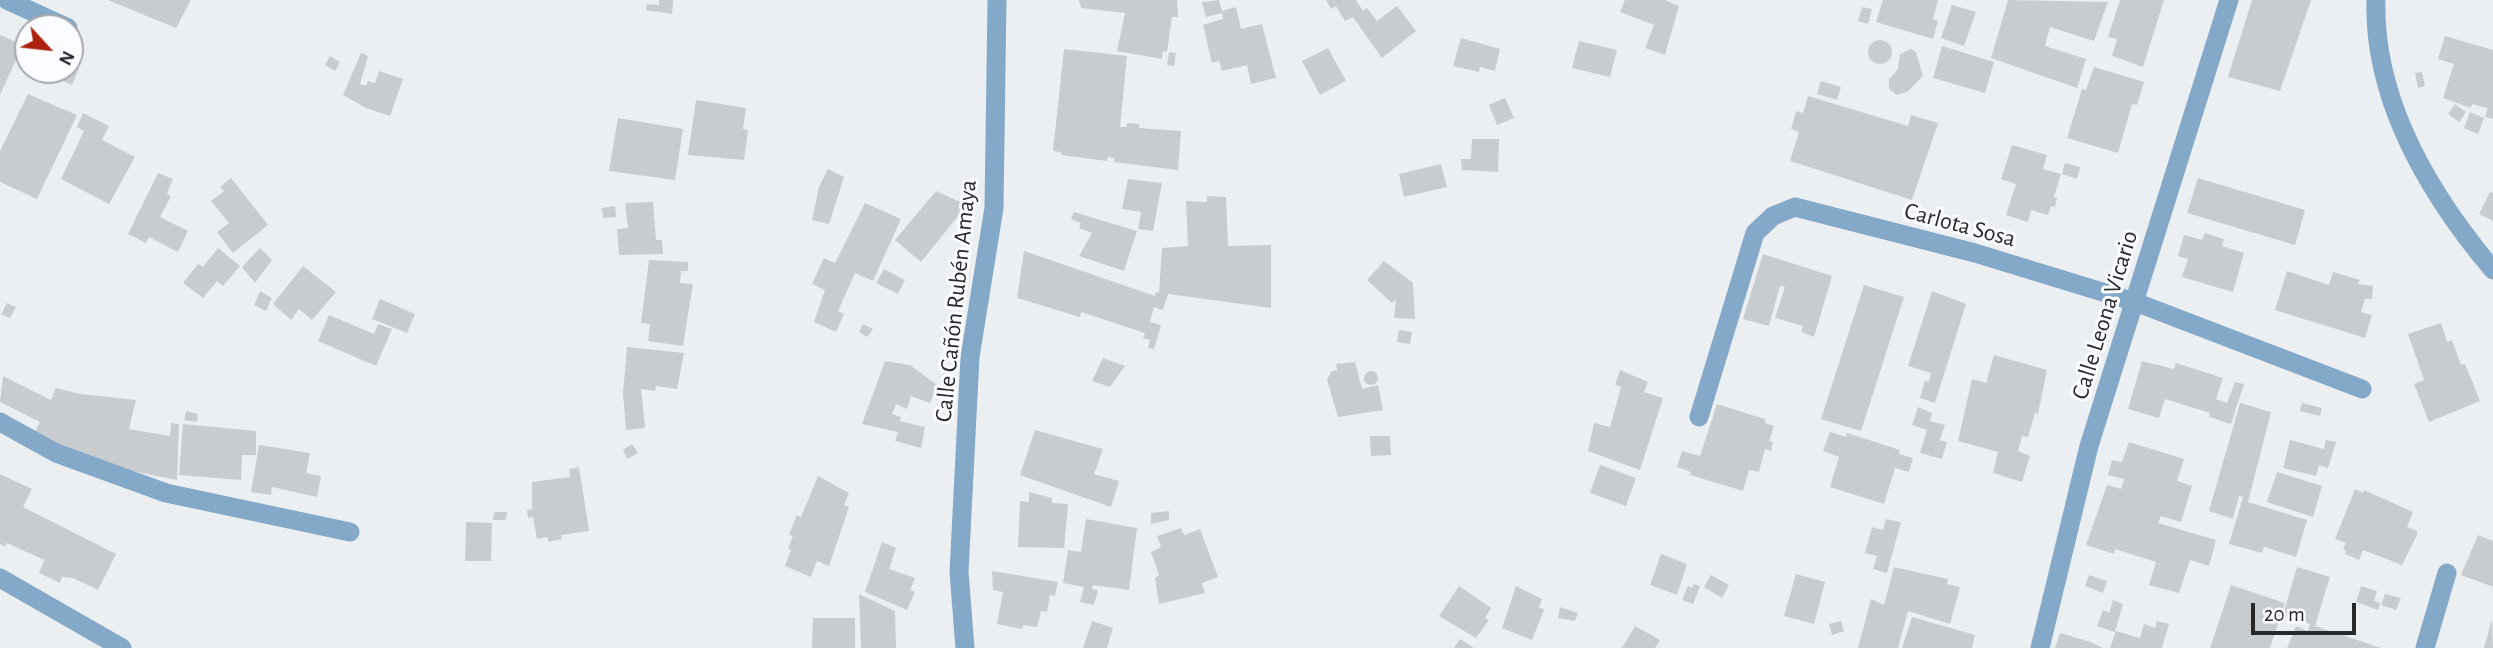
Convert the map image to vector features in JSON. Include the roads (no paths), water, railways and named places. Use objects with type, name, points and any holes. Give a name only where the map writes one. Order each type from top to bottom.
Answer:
[{"type":"street","points":[[7,0],[38,14]]},
{"type":"street","name":"Calle Cañón Rubén Amaya","points":[[965,648],[960,572],[961,532],[971,357],[994,208],[997,0]]},
{"type":"street","name":"Calle Leona Vicario","points":[[2040,648],[2090,446],[2229,0]]},
{"type":"street","points":[[2376,0],[2375,31],[2406,141],[2461,232],[2493,270]]},
{"type":"street","name":"Carlota Sosa","points":[[1699,417],[1755,233],[1773,216],[1795,207],[1975,253],[2135,302],[2361,389]]},
{"type":"street","points":[[0,422],[57,453],[166,493],[350,533]]},
{"type":"street","points":[[2425,648],[2447,573]]},
{"type":"street","points":[[0,578],[122,648]]}]
